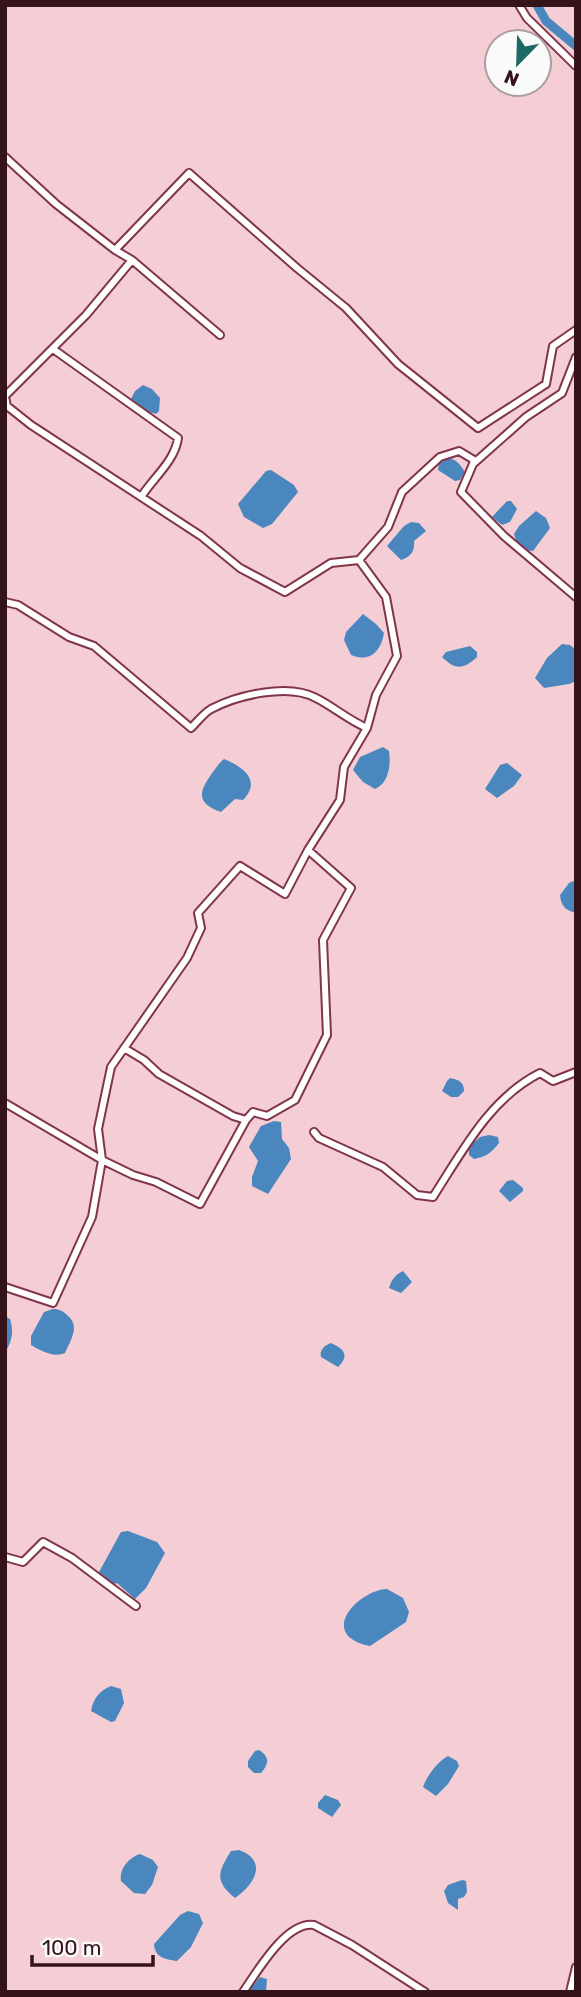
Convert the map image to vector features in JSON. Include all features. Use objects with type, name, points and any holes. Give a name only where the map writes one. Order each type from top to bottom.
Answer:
[{"type":"street","points":[[519,5],[527,18],[576,66]]},
{"type":"street","points":[[5,157],[56,204],[132,260],[220,335]]},
{"type":"street","points":[[115,250],[189,173],[346,308],[398,364],[478,428],[547,384],[553,346],[576,330]]},
{"type":"street","points":[[132,260],[86,315],[5,397],[7,406],[31,425],[201,536],[240,568],[285,592],[331,563],[359,560],[388,527],[402,492],[440,457],[459,451],[474,460],[473,464]]},
{"type":"street","points":[[53,349],[178,438],[169,461],[141,497]]},
{"type":"street","points":[[576,357],[562,393],[526,418],[473,464],[461,492],[504,537],[576,597]]},
{"type":"street","points":[[5,1287],[53,1303],[92,1217],[102,1160],[98,1129],[111,1068],[187,958],[201,928],[198,913],[240,866],[285,894],[308,850],[340,800],[344,767],[367,729],[376,695],[397,656],[386,597],[359,560]]},
{"type":"street","points":[[5,602],[18,605],[69,637],[94,646],[191,727],[209,710],[225,704],[274,691],[296,690],[316,697],[345,718],[367,729]]},
{"type":"street","points":[[5,1103],[102,1160],[200,1203],[253,1112],[267,1116],[295,1100],[327,1035],[323,940],[351,888],[308,850]]},
{"type":"street","points":[[124,1048],[144,1060],[159,1074],[233,1116],[246,1120]]},
{"type":"street","points":[[314,1132],[318,1138],[383,1167],[417,1195],[433,1197],[480,1125],[513,1092],[540,1073],[553,1081],[576,1072]]},
{"type":"street","points":[[5,1557],[23,1562],[43,1542],[72,1558],[136,1606]]},
{"type":"street","points":[[243,1992],[277,1945],[294,1930],[307,1924],[352,1945],[425,1992]]},
{"type":"street","points":[[570,1992],[576,1966]]},
{"type":"water","points":[[143,385],[152,389],[160,398],[159,411],[156,414],[131,399],[135,391]]},
{"type":"water","points":[[445,458],[454,460],[463,469],[465,472],[460,480],[455,481],[438,470],[439,464]]},
{"type":"water","points":[[271,470],[294,485],[298,492],[272,524],[263,528],[244,517],[238,504],[266,471]]},
{"type":"water","points":[[507,501],[511,501],[517,509],[510,522],[502,525],[492,517]]},
{"type":"water","points":[[536,511],[546,518],[550,528],[533,551],[520,546],[514,534]]},
{"type":"water","points":[[411,522],[419,523],[426,531],[414,541],[410,555],[401,560],[387,546],[404,526]]},
{"type":"water","points":[[363,614],[384,633],[374,654],[358,657],[351,655],[344,640],[346,632]]},
{"type":"water","points":[[562,644],[570,645],[576,650],[576,681],[544,688],[535,678],[547,658]]},
{"type":"water","points":[[470,646],[477,652],[477,657],[464,666],[452,665],[442,657],[446,652]]},
{"type":"water","points":[[383,747],[389,751],[389,768],[386,778],[375,789],[363,782],[353,770],[360,757]]},
{"type":"water","points":[[224,759],[248,775],[251,786],[243,800],[235,799],[221,812],[207,805],[202,796],[208,779]]},
{"type":"water","points":[[507,763],[522,775],[514,786],[497,798],[485,789],[500,765]]},
{"type":"water","points":[[576,880],[576,913],[564,907],[560,895],[569,883]]},
{"type":"water","points":[[450,1078],[463,1085],[464,1091],[458,1097],[451,1097],[442,1091]]},
{"type":"water","points":[[274,1121],[281,1122],[282,1139],[289,1148],[291,1159],[268,1194],[252,1186],[252,1177],[258,1161],[249,1147],[261,1126]]},
{"type":"water","points":[[480,1137],[498,1137],[499,1143],[488,1154],[474,1159],[469,1155],[469,1147]]},
{"type":"water","points":[[513,1180],[523,1191],[510,1202],[499,1191],[507,1181]]},
{"type":"water","points":[[403,1271],[412,1282],[401,1293],[389,1288],[394,1278]]},
{"type":"water","points":[[53,1309],[65,1313],[72,1320],[74,1329],[65,1353],[56,1355],[31,1345],[31,1336],[44,1312]]},
{"type":"water","points":[[5,1316],[10,1319],[12,1332],[5,1353]]},
{"type":"water","points":[[331,1343],[344,1353],[344,1359],[338,1367],[321,1357],[323,1348]]},
{"type":"water","points":[[128,1531],[157,1542],[165,1553],[146,1588],[135,1599],[117,1583],[112,1585],[99,1572],[121,1532]]},
{"type":"water","points":[[387,1589],[403,1598],[409,1612],[406,1622],[370,1646],[354,1640],[346,1633],[344,1623],[347,1614],[365,1597]]},
{"type":"water","points":[[111,1686],[121,1689],[124,1703],[115,1721],[111,1722],[91,1711],[98,1695]]},
{"type":"water","points":[[259,1750],[267,1758],[267,1764],[261,1773],[254,1773],[248,1767],[248,1761],[255,1751]]},
{"type":"water","points":[[448,1756],[457,1761],[459,1766],[448,1784],[436,1796],[423,1787],[433,1770]]},
{"type":"water","points":[[325,1795],[338,1800],[341,1805],[332,1817],[318,1808],[318,1803]]},
{"type":"water","points":[[239,1850],[254,1860],[256,1867],[253,1880],[235,1898],[228,1892],[220,1876],[231,1851]]},
{"type":"water","points":[[140,1854],[153,1860],[158,1867],[152,1885],[145,1894],[134,1893],[121,1881],[125,1864]]},
{"type":"water","points":[[466,1881],[467,1892],[464,1897],[458,1899],[458,1910],[448,1903],[444,1891],[448,1885]]},
{"type":"water","points":[[188,1911],[199,1914],[203,1923],[191,1947],[177,1961],[161,1957],[154,1944],[180,1915]]},
{"type":"water","points":[[260,1977],[267,1979],[266,1992],[247,1992]]},
{"type":"waterway","points":[[537,5],[546,21],[576,46]]}]
